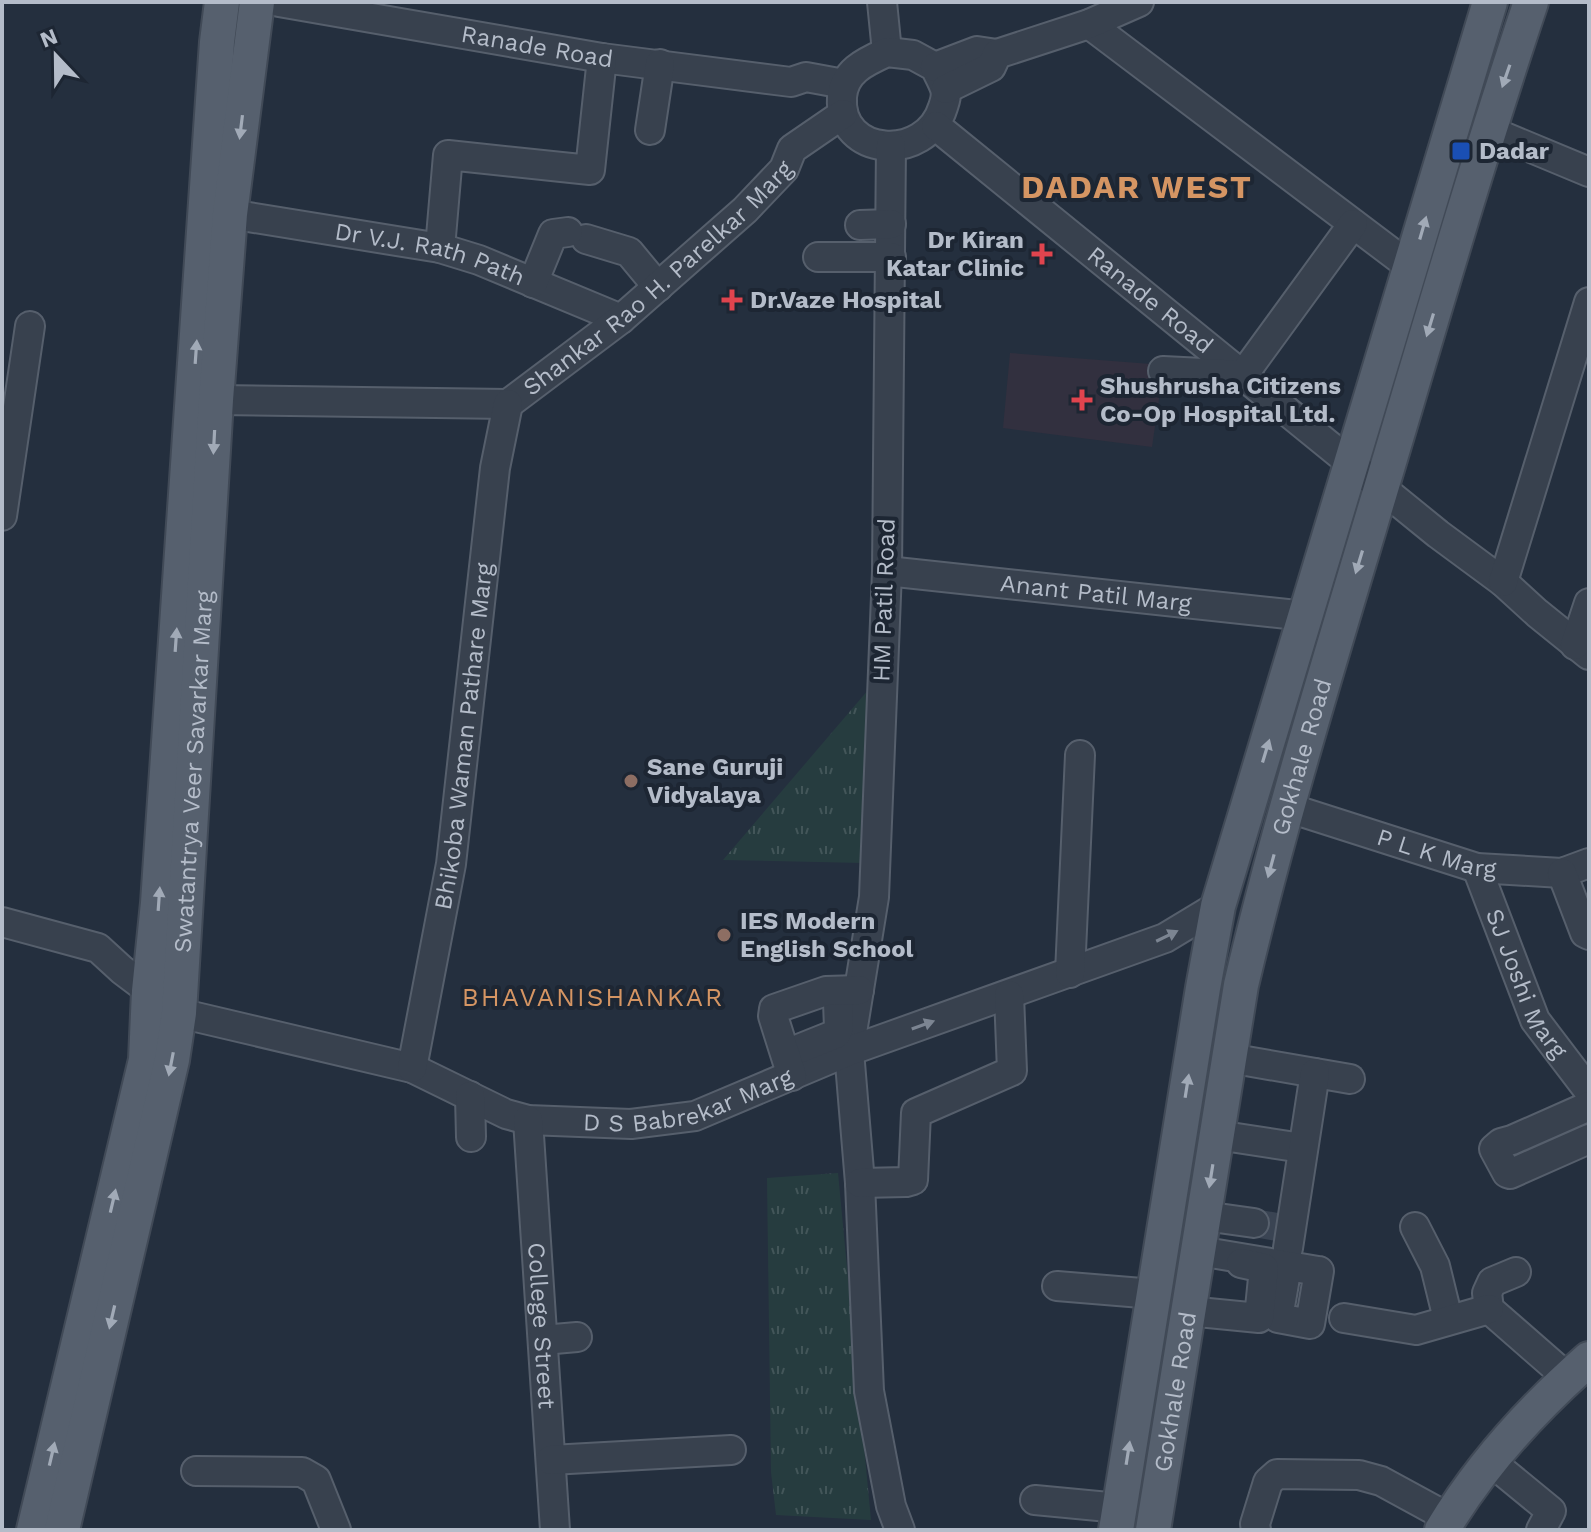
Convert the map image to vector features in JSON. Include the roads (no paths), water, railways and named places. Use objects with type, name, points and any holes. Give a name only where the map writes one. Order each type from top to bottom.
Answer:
[{"type":"main road","name":"Swatantrya Veer Savarkar Marg","points":[[62,1530],[169,1075],[179,1013],[169,953],[217,42],[222,2]]},
{"type":"main road","name":"Swatantrya Veer Savarkar Marg","points":[[34,1530],[146,1060],[149,991],[169,953],[191,842],[204,738],[202,636],[230,214],[257,2]]},
{"type":"main road","name":"Gokhale Road","points":[[1118,1519],[1218,906],[1490,2]]},
{"type":"main road","name":"Gokhale Road","points":[[1153,1530],[1241,985],[1286,807],[1488,130],[1531,2]]},
{"type":"main road","points":[[1446,1524],[1490,1461],[1551,1392],[1578,1369]]},
{"type":"street","name":"Ranade Road","points":[[279,2],[602,58],[653,79],[791,82],[806,77],[845,107]]},
{"type":"street","points":[[882,2],[887,52]]},
{"type":"street","points":[[940,78],[991,67],[997,54],[1089,24],[1139,2]]},
{"type":"street","points":[[1089,24],[1412,268]]},
{"type":"street","points":[[887,52],[913,55],[940,78],[946,96],[936,126],[924,136],[906,144],[891,146],[863,139],[845,107],[860,64],[887,52]]},
{"type":"street","points":[[440,248],[448,155],[590,170],[603,111],[602,58]]},
{"type":"street","points":[[650,130],[653,79]]},
{"type":"street","name":"Shankar Rao H. Parelkar Marg","points":[[216,400],[508,404],[621,319],[658,287],[745,210],[784,169],[792,149],[845,107]]},
{"type":"street","name":"Ranade Road","points":[[936,126],[1438,534],[1503,582],[1582,650]]},
{"type":"street","points":[[1488,130],[1589,172]]},
{"type":"street","name":"HM Patil Road","points":[[891,146],[874,245],[887,571],[874,897],[849,990],[849,1051],[860,1183],[869,1391],[891,1506],[900,1530]]},
{"type":"street","name":"Dr V.J. Rath Path","points":[[230,214],[440,248],[479,260],[621,319]]},
{"type":"street","points":[[1163,371],[1243,375],[1353,224]]},
{"type":"street","points":[[533,283],[553,234],[577,236],[629,252],[658,287]]},
{"type":"street","points":[[818,254],[874,245]]},
{"type":"street","points":[[1503,582],[1589,302]]},
{"type":"street","points":[[2,516],[30,326]]},
{"type":"street","name":"Bhikoba Waman Pathare Marg","points":[[412,1068],[451,864],[495,468],[508,404]]},
{"type":"street","name":"Anant Patil Marg","points":[[887,571],[1306,616]]},
{"type":"street","points":[[1582,650],[1589,603]]},
{"type":"street","points":[[1070,973],[1080,755]]},
{"type":"street","name":"P L K Marg","points":[[1286,807],[1477,868],[1562,873],[1589,863]]},
{"type":"street","name":"SJ Joshi Marg","points":[[1477,868],[1535,1020],[1584,1103],[1589,1139]]},
{"type":"street","points":[[1562,873],[1585,933],[1589,935]]},
{"type":"street","name":"D S Babrekar Marg","points":[[98,948],[179,1013],[412,1068],[506,1114],[528,1120],[631,1124],[695,1116],[789,1065],[849,1051],[1165,938],[1218,906]]},
{"type":"street","points":[[2,922],[98,948],[169,953]]},
{"type":"street","points":[[849,990],[837,1033],[789,1065],[773,1016],[774,1009],[819,992],[849,990]]},
{"type":"street","points":[[860,1183],[913,1180],[916,1113],[1012,1071],[1009,995]]},
{"type":"street","points":[[1229,1058],[1350,1079]]},
{"type":"street","points":[[1279,1238],[1302,1148],[1315,1073]]},
{"type":"street","points":[[470,1096],[471,1137]]},
{"type":"street","points":[[1584,1103],[1496,1145],[1494,1149],[1510,1174],[1589,1139]]},
{"type":"street","name":"College Street","points":[[528,1120],[521,1202],[543,1340],[555,1530]]},
{"type":"street","points":[[1217,1135],[1302,1148]]},
{"type":"street","points":[[1204,1216],[1279,1238]]},
{"type":"street","points":[[1415,1227],[1435,1266],[1448,1319]]},
{"type":"street","points":[[1198,1254],[1279,1238]]},
{"type":"street","points":[[1188,1311],[1254,1320],[1259,1318],[1264,1268],[1198,1254]]},
{"type":"street","points":[[1489,1309],[1487,1293],[1504,1268]]},
{"type":"street","points":[[1057,1286],[1154,1294]]},
{"type":"street","points":[[1344,1318],[1416,1330],[1489,1309],[1578,1369]]},
{"type":"street","points":[[543,1340],[577,1337]]},
{"type":"street","points":[[551,1460],[731,1450]]},
{"type":"street","points":[[1490,1461],[1551,1511],[1541,1530]]},
{"type":"street","points":[[196,1471],[302,1472],[316,1480],[336,1530]]},
{"type":"street","points":[[1256,1530],[1255,1524],[1268,1482],[1277,1474],[1359,1475],[1381,1481],[1446,1524]]},
{"type":"street","points":[[1035,1500],[1118,1519]]},
{"type":"tunnel","points":[[1254,1223],[1277,1227]]},
{"type":"place","name":"Dadar","points":[[1461,151]]},
{"type":"place","name":"Dr Kiran Katar Clinic","points":[[1042,254]]},
{"type":"place","name":"Dr.Vaze Hospital","points":[[732,300]]},
{"type":"place","name":"Shushrusha Citizens Co-Op Hospital Ltd.","points":[[1082,400]]},
{"type":"place","name":"Sane Guruji Vidyalaya","points":[[631,781]]},
{"type":"place","name":"IES Modern English School","points":[[724,935]]},
{"type":"district","name":"DADAR WEST","points":[[1137,187]]},
{"type":"district","name":"BHAVANISHANKAR","points":[[593,997]]}]
